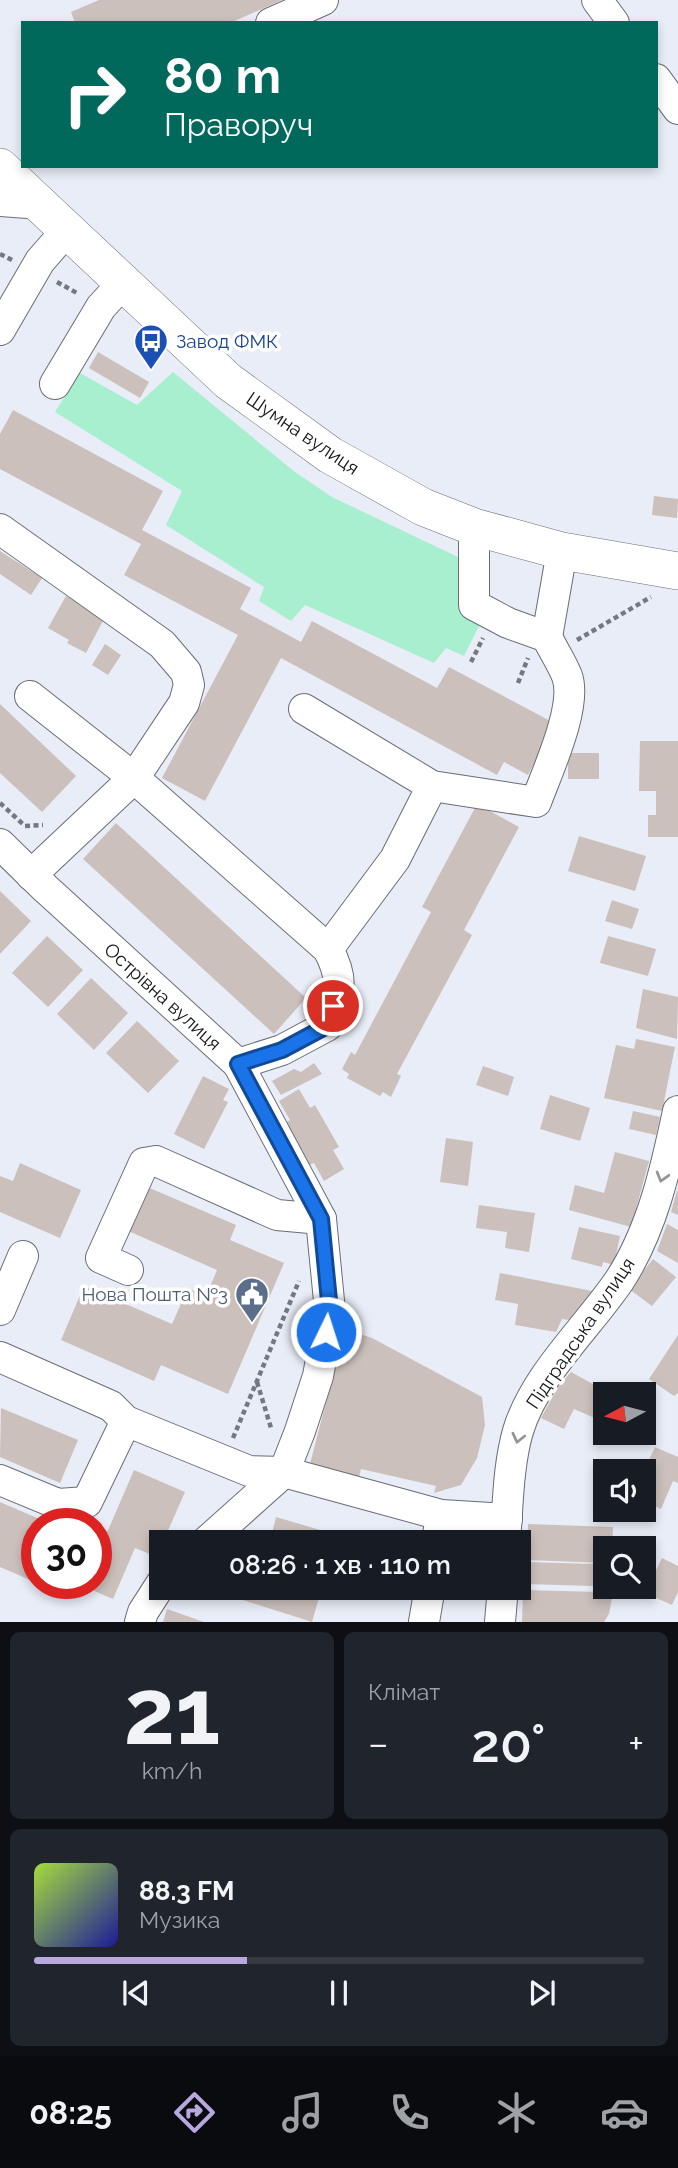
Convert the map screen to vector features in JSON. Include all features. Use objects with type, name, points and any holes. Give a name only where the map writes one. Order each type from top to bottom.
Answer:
[{"type":"main road","name":"Шумна вулиця","points":[[0,167],[228,381],[330,455],[423,507],[474,527],[669,581]]},
{"type":"street","points":[[276,21],[323,0]]},
{"type":"street","points":[[597,0],[613,21]]},
{"type":"street","points":[[658,82],[678,109]]},
{"type":"street","points":[[0,201],[41,204]]},
{"type":"street","points":[[0,330],[40,261],[68,229]]},
{"type":"street","points":[[55,384],[101,307],[124,282]]},
{"type":"street","points":[[474,527],[474,606],[551,645]]},
{"type":"street","points":[[0,528],[162,644],[186,671],[190,685],[184,703],[134,778],[31,875]]},
{"type":"street","points":[[304,709],[432,786],[536,802],[565,722],[568,699],[568,678],[551,645],[562,551]]},
{"type":"street","points":[[30,695],[134,778],[328,949],[337,967],[340,986],[327,1026],[282,1050],[238,1064]]},
{"type":"street","points":[[328,949],[395,859],[432,786]]},
{"type":"street","name":"Острівна вулиця","points":[[0,844],[238,1064],[321,1219],[330,1311],[318,1376],[284,1472],[219,1530]]},
{"type":"street","name":"Підградська вулиця","points":[[506,1530],[510,1472],[518,1431],[543,1381],[619,1280],[633,1256],[653,1206],[678,1111]]},
{"type":"street","points":[[128,1270],[101,1258],[144,1163],[156,1161],[277,1215],[321,1219]]},
{"type":"street","points":[[0,1310],[23,1256]]},
{"type":"street","points":[[0,1357],[111,1406],[126,1421],[248,1471],[284,1472],[439,1528],[506,1530]]},
{"type":"street","points":[[0,1480],[58,1504],[87,1502],[126,1421]]},
{"type":"street","points":[[140,1622],[151,1600]]},
{"type":"street","points":[[425,1622],[428,1600]]},
{"type":"street","points":[[500,1622],[502,1600]]},
{"type":"path","points":[[551,645],[669,581]]},
{"type":"path","points":[[0,803],[25,826]]},
{"type":"path","points":[[223,1461],[303,1273]]},
{"type":"path","points":[[257,1381],[273,1434]]},
{"type":"green space","points":[[173,372],[295,472],[332,497],[460,558],[482,620],[464,656],[446,648],[434,663],[305,605],[291,621],[259,601],[264,587],[166,525],[182,491],[55,412],[80,373],[137,405]]},
{"type":"building","points":[[99,0],[282,0],[235,21],[74,21],[71,12]]},
{"type":"building","points":[[98,352],[149,382],[140,398],[89,368]]},
{"type":"building","points":[[13,410],[163,491],[142,530],[251,588],[240,609],[301,642],[312,621],[437,688],[449,667],[556,724],[528,775],[504,762],[497,775],[281,658],[205,801],[162,778],[238,635],[124,575],[141,544],[0,469],[0,434]]},
{"type":"building","points":[[654,496],[678,499],[677,518],[652,515]]},
{"type":"building","points":[[0,551],[42,578],[31,595],[0,574]]},
{"type":"building","points":[[66,596],[105,617],[86,653],[48,628]]},
{"type":"building","points":[[105,644],[121,655],[108,675],[92,665]]},
{"type":"building","points":[[0,704],[76,776],[42,812],[0,773]]},
{"type":"building","points":[[640,741],[678,741],[678,837],[648,837],[648,815],[656,815],[656,791],[639,791]]},
{"type":"building","points":[[568,753],[599,753],[599,779],[568,779]]},
{"type":"building","points":[[477,804],[519,827],[464,930],[472,935],[397,1074],[401,1076],[391,1097],[383,1092],[380,1096],[347,1078],[349,1074],[342,1069],[351,1052],[355,1055],[431,912],[422,907]]},
{"type":"building","points":[[116,823],[306,998],[274,1034],[83,859]]},
{"type":"building","points":[[579,836],[646,856],[635,891],[568,871]]},
{"type":"building","points":[[0,891],[31,921],[0,954]]},
{"type":"building","points":[[612,900],[639,909],[632,929],[605,921]]},
{"type":"building","points":[[47,936],[83,970],[48,1007],[12,973]]},
{"type":"building","points":[[608,936],[656,949],[648,976],[600,963]]},
{"type":"building","points":[[91,978],[128,1013],[94,1050],[57,1014]]},
{"type":"building","points":[[643,989],[678,997],[677,1039],[636,1028]]},
{"type":"building","points":[[137,1021],[179,1061],[148,1093],[106,1053]]},
{"type":"building","points":[[636,1039],[675,1047],[662,1111],[604,1098],[616,1045],[634,1049]]},
{"type":"building","points":[[314,1063],[322,1074],[281,1095],[272,1081],[294,1069],[301,1072]]},
{"type":"building","points":[[483,1066],[514,1077],[508,1096],[476,1085]]},
{"type":"building","points":[[203,1076],[229,1089],[223,1100],[228,1102],[204,1149],[174,1134]]},
{"type":"building","points":[[299,1089],[310,1108],[315,1105],[339,1147],[333,1150],[344,1169],[324,1181],[314,1163],[309,1165],[285,1123],[290,1120],[279,1101]]},
{"type":"building","points":[[550,1095],[590,1108],[580,1141],[540,1129]]},
{"type":"building","points":[[633,1111],[660,1117],[656,1135],[629,1129]]},
{"type":"building","points":[[446,1138],[473,1142],[468,1186],[440,1182]]},
{"type":"building","points":[[615,1152],[649,1161],[631,1227],[569,1210],[575,1185],[604,1193]]},
{"type":"building","points":[[20,1163],[81,1190],[60,1238],[0,1212],[0,1176],[13,1181]]},
{"type":"building","points":[[145,1186],[236,1225],[230,1240],[284,1263],[228,1394],[161,1365],[154,1381],[61,1340],[84,1286],[172,1324],[188,1288],[206,1296],[217,1270],[126,1230]]},
{"type":"building","points":[[678,1191],[678,1215],[671,1212]]},
{"type":"building","points":[[479,1205],[535,1213],[529,1252],[505,1248],[507,1232],[476,1228]]},
{"type":"building","points":[[667,1224],[678,1230],[678,1263],[657,1251]]},
{"type":"building","points":[[579,1227],[620,1236],[614,1265],[603,1262],[602,1267],[571,1259]]},
{"type":"building","points":[[653,1259],[676,1277],[652,1306],[629,1289]]},
{"type":"building","points":[[500,1273],[592,1291],[578,1321],[562,1319],[556,1332],[515,1325],[518,1304],[495,1300]]},
{"type":"building","points":[[345,1329],[372,1338],[482,1397],[485,1425],[477,1458],[461,1485],[434,1493],[436,1486],[361,1469],[359,1477],[310,1464]]},
{"type":"building","points":[[678,1335],[678,1393],[674,1396],[649,1379]]},
{"type":"building","points":[[571,1372],[593,1384],[593,1417],[574,1409],[564,1429],[541,1418],[558,1387]]},
{"type":"building","points":[[1,1408],[78,1440],[60,1483],[0,1457]]},
{"type":"building","points":[[655,1447],[678,1457],[678,1483],[673,1481],[661,1509],[656,1507],[656,1459],[650,1459]]},
{"type":"building","points":[[134,1470],[185,1492],[168,1530],[149,1530],[149,1554],[135,1548],[113,1599],[112,1521]]},
{"type":"building","points":[[0,1502],[21,1511],[21,1576],[0,1567]]},
{"type":"building","points":[[276,1517],[320,1530],[273,1530]]},
{"type":"building","points":[[528,1524],[613,1527],[613,1536],[593,1536],[593,1563],[531,1560],[531,1530],[528,1530]]},
{"type":"building","points":[[662,1558],[678,1566],[678,1592],[672,1605],[656,1598],[656,1570]]},
{"type":"building","points":[[531,1562],[593,1564],[593,1586],[531,1584]]},
{"type":"building","points":[[531,1590],[593,1592],[593,1599],[612,1599],[609,1614],[604,1622],[522,1622],[523,1600],[531,1600]]},
{"type":"building","points":[[243,1600],[318,1600],[312,1622]]},
{"type":"building","points":[[167,1609],[204,1622],[163,1622]]},
{"type":"place","name":"Завод ФМК","points":[[151,371]]},
{"type":"place","name":"Нова Пошта №3","points":[[252,1324]]},
{"type":"route","points":[[326,1332],[330,1311],[321,1219],[238,1064],[282,1050],[327,1026],[333,1006]]}]
